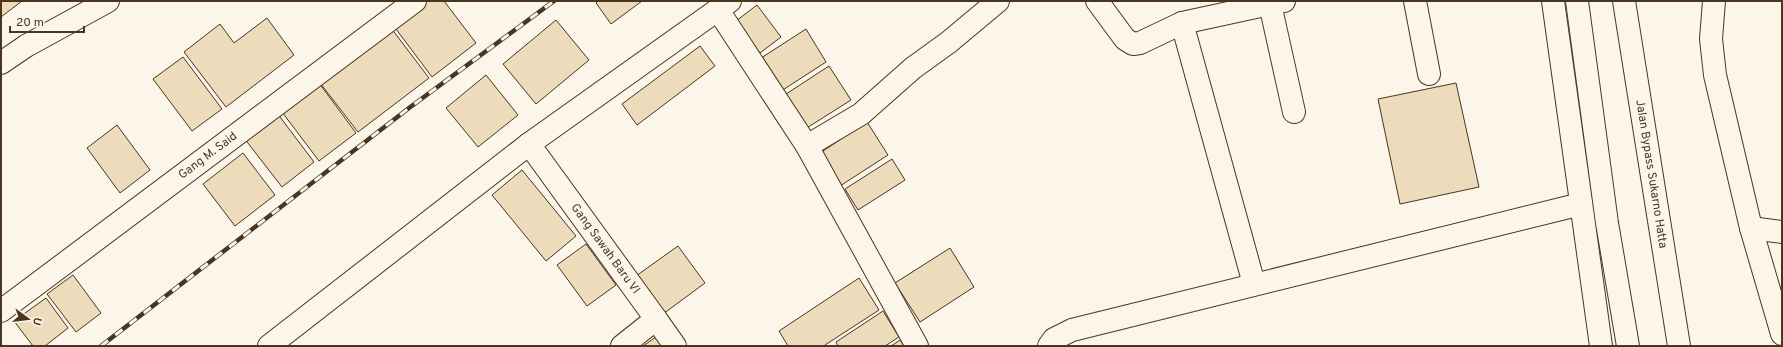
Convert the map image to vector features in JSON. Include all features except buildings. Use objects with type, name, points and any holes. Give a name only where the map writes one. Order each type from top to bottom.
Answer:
[{"type":"main road","points":[[1,62],[26,46],[108,1]]},
{"type":"main road","name":"Gang M. Said","points":[[1,311],[415,1]]},
{"type":"main road","points":[[807,146],[861,114],[913,68],[949,42],[998,1]]},
{"type":"main road","points":[[1097,1],[1126,40],[1133,44],[1182,23],[1277,2],[1294,112]]},
{"type":"main road","points":[[1414,1],[1430,74]]},
{"type":"main road","points":[[1553,1],[1601,346]]},
{"type":"main road","points":[[1577,1],[1607,223],[1628,346]]},
{"type":"main road","name":"Jalan Bypass Sukarno Hatta","points":[[1624,1],[1679,346]]},
{"type":"main road","points":[[1714,1],[1711,39],[1715,75],[1751,228],[1782,334]]},
{"type":"main road","points":[[269,346],[529,144],[724,5],[807,146],[918,346]]},
{"type":"main road","points":[[1182,23],[1254,284]]},
{"type":"main road","name":"Gang Sawah Baru VI","points":[[529,144],[675,346]]},
{"type":"main road","points":[[1049,346],[1054,339],[1072,330],[1581,204]]},
{"type":"main road","points":[[1751,228],[1782,232]]},
{"type":"main road","points":[[622,346],[656,319]]},
{"type":"railway","points":[[101,346],[409,108],[554,1]]}]
